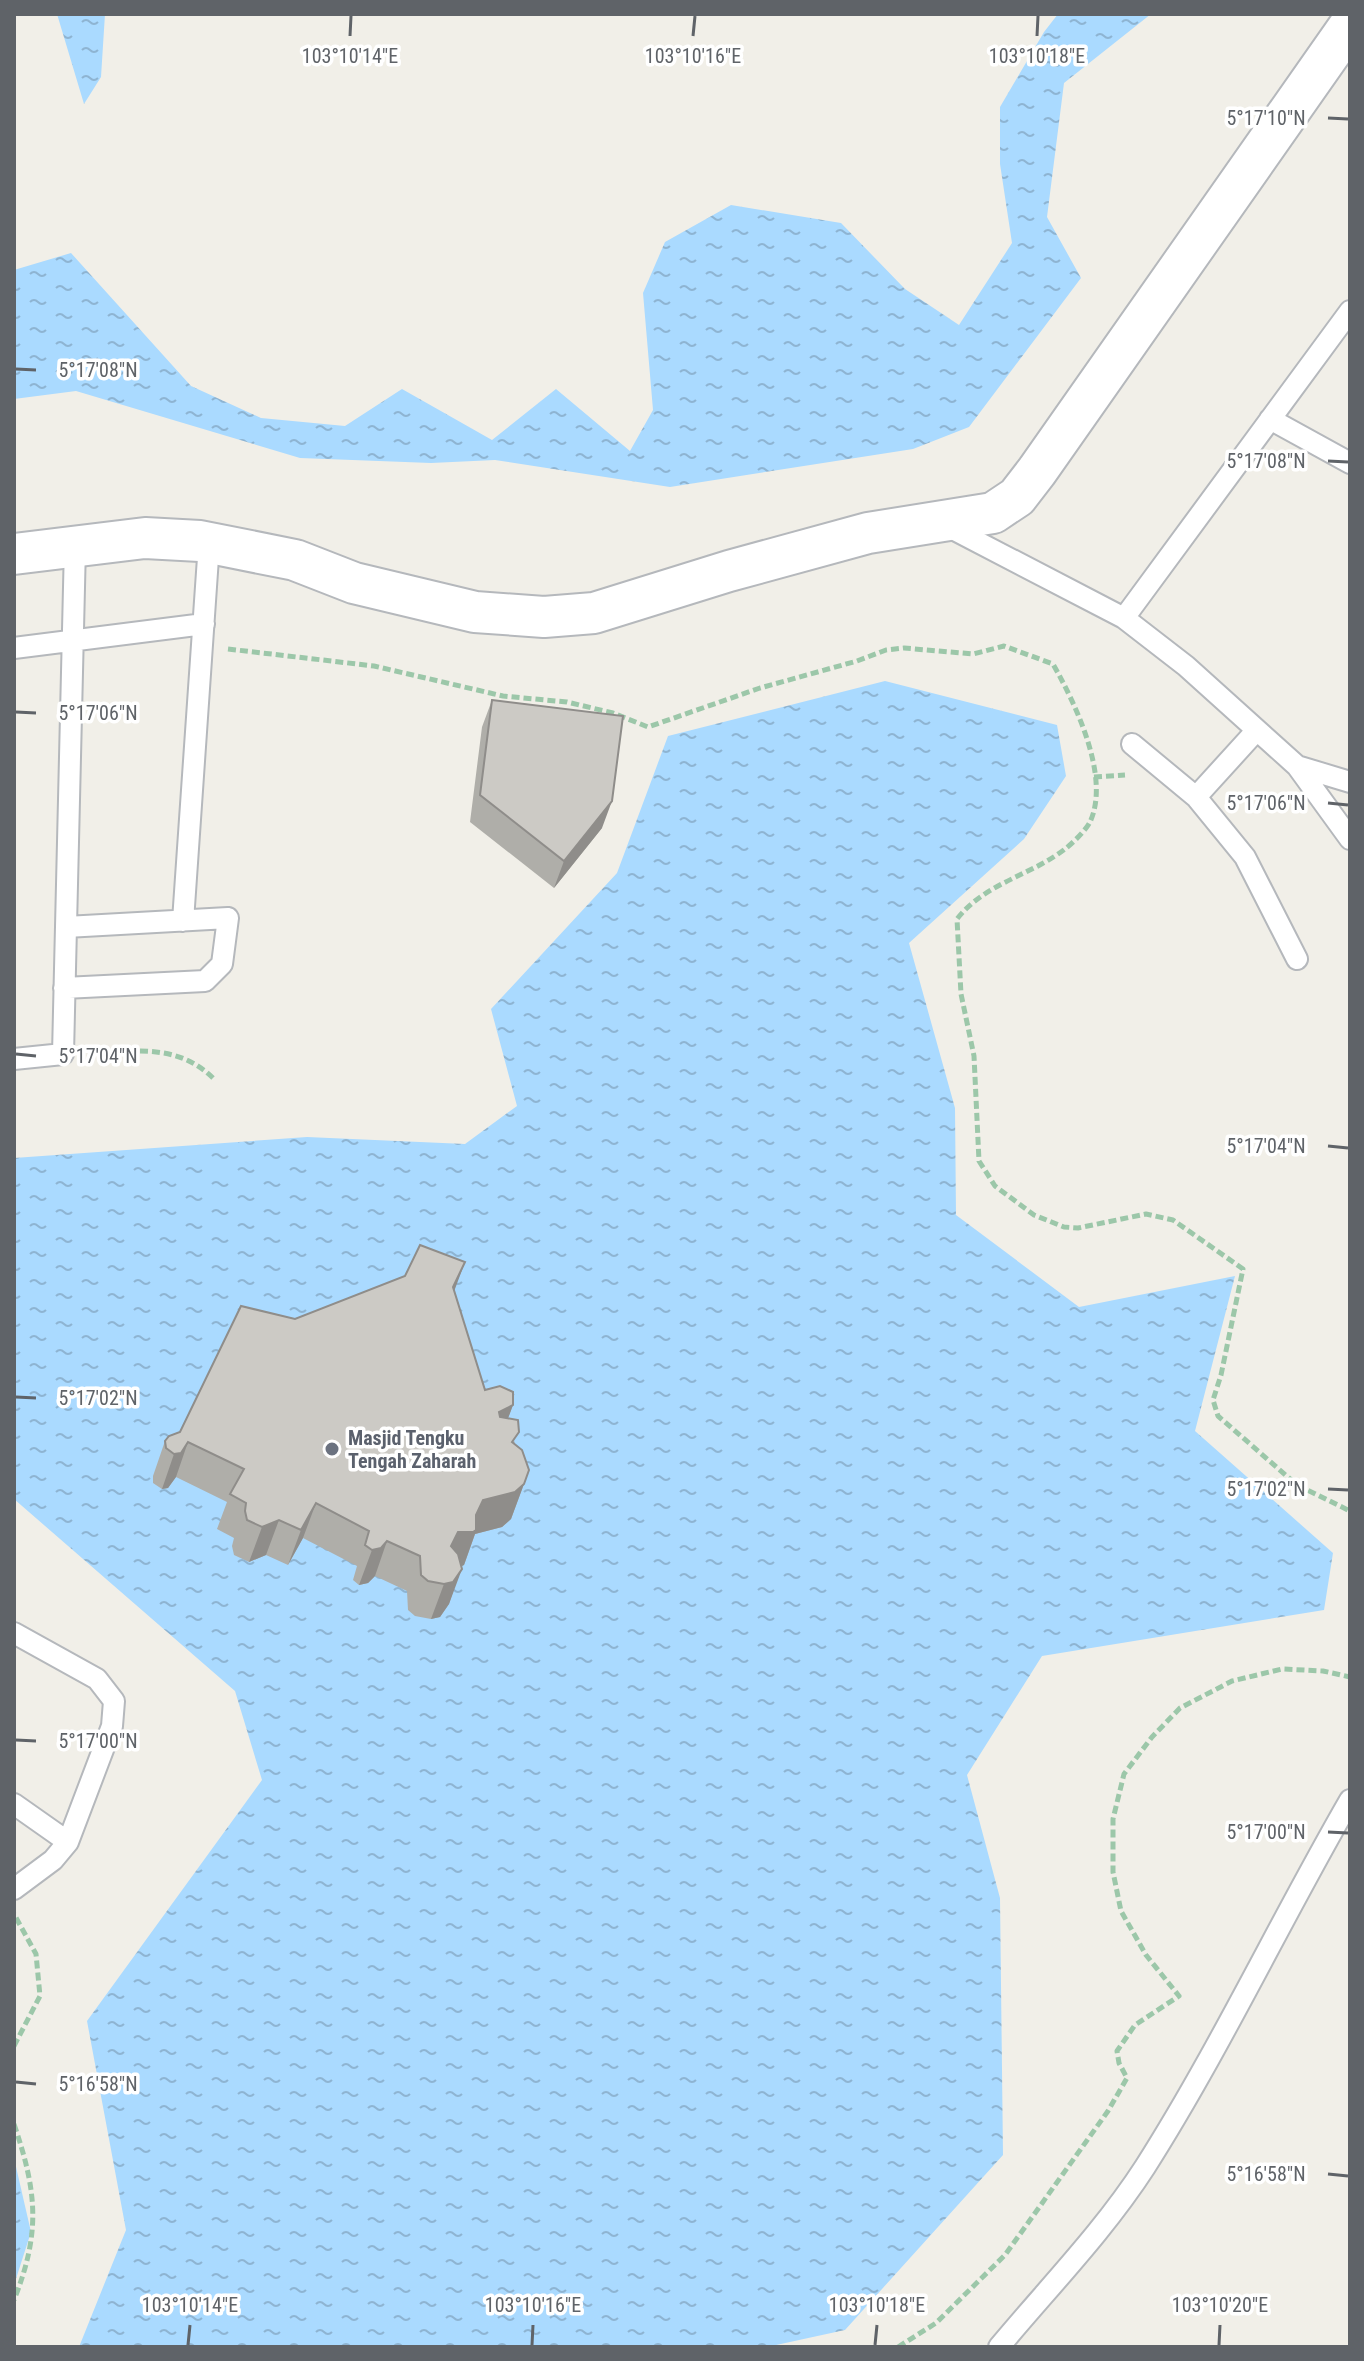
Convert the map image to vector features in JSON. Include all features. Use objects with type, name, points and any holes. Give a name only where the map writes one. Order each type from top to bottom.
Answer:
[{"type":"street","points":[[14,554],[145,538],[209,543],[295,560],[354,583],[423,601],[475,612],[544,617],[594,613],[729,571],[868,533],[993,513],[1017,497],[1350,25]]},
{"type":"lane","points":[[1124,618],[1350,311]]},
{"type":"lane","points":[[1270,419],[1350,463]]},
{"type":"lane","points":[[939,521],[1124,618],[1186,666],[1297,766],[1350,839]]},
{"type":"lane","points":[[183,921],[209,543]]},
{"type":"lane","points":[[14,1059],[63,1054],[75,545]]},
{"type":"lane","points":[[14,648],[204,624]]},
{"type":"lane","points":[[1196,797],[1256,731]]},
{"type":"lane","points":[[1132,744],[1196,797],[1245,857],[1297,959]]},
{"type":"lane","points":[[1297,766],[1350,782]]},
{"type":"lane","points":[[64,988],[205,981],[222,964],[228,918],[66,927]]},
{"type":"lane","points":[[14,1633],[97,1679],[114,1701],[112,1726],[68,1842],[53,1860],[14,1889]]},
{"type":"lane","points":[[999,2347],[1101,2229],[1143,2170],[1183,2104],[1350,1800]]},
{"type":"lane","points":[[14,1804],[68,1842]]},
{"type":"path","points":[[203,646],[374,666],[503,696],[567,702],[613,713],[648,727],[760,688],[886,650],[904,648],[973,654],[1004,646],[1053,664],[1072,699],[1092,754],[1096,798],[1090,823],[1065,849],[988,891],[967,906],[957,919],[961,994],[974,1056],[979,1161],[995,1186],[1034,1215],[1064,1227],[1078,1228],[1146,1214],[1173,1220],[1243,1269],[1213,1400],[1218,1416],[1297,1485],[1350,1511]]},
{"type":"path","points":[[63,1054],[150,1050],[186,1058],[201,1066],[213,1078]]},
{"type":"path","points":[[898,2347],[936,2323],[1005,2255],[1108,2111],[1127,2078],[1117,2051],[1135,2025],[1179,1996],[1146,1955],[1121,1911],[1113,1872],[1113,1819],[1124,1774],[1152,1737],[1180,1708],[1232,1681],[1282,1669],[1323,1671],[1350,1677]]},
{"type":"path","points":[[14,1913],[36,1954],[40,1996],[14,2046]]},
{"type":"path","points":[[14,2124],[28,2166],[34,2203],[27,2268],[14,2300]]},
{"type":"water","points":[[57,14],[105,14],[101,77],[84,104]]},
{"type":"water","points":[[1058,14],[1151,14],[1064,83],[1047,217],[1081,278],[969,427],[913,449],[670,487],[495,460],[431,463],[300,458],[76,391],[14,399],[14,270],[71,253],[191,386],[261,418],[345,426],[402,389],[492,440],[556,389],[630,451],[653,410],[643,293],[665,242],[731,205],[841,223],[905,289],[959,325],[1012,243],[1000,164],[1000,107]]},
{"type":"water","points":[[885,681],[1057,725],[1066,776],[1024,839],[909,943],[955,1108],[956,1215],[1079,1307],[1235,1276],[1195,1431],[1333,1553],[1324,1610],[1042,1656],[967,1775],[1000,1898],[1003,2155],[845,2330],[767,2347],[79,2347],[126,2230],[87,2021],[262,1780],[235,1691],[14,1499],[14,1158],[307,1137],[465,1144],[517,1106],[491,1009],[617,873],[668,736]]},
{"type":"water","points":[[14,2158],[31,2232],[14,2285]]},
{"type":"building","points":[[492,700],[623,716],[612,801],[564,861],[480,795]]},
{"type":"building","name":"Masjid Tengku Tengah Zaharah","points":[[420,1245],[465,1262],[453,1287],[485,1390],[500,1386],[513,1392],[513,1405],[499,1412],[500,1417],[518,1420],[519,1432],[512,1442],[522,1450],[529,1470],[524,1484],[515,1492],[483,1500],[476,1515],[476,1530],[458,1532],[451,1546],[458,1554],[462,1569],[453,1582],[444,1584],[428,1581],[421,1575],[420,1556],[387,1541],[381,1548],[372,1550],[365,1545],[369,1531],[316,1503],[301,1530],[279,1520],[262,1527],[247,1520],[246,1503],[230,1494],[244,1469],[188,1442],[181,1453],[174,1454],[166,1448],[165,1441],[180,1432],[241,1306],[295,1319],[405,1276]]},
{"type":"place","name":"Masjid Tengku Tengah Zaharah","points":[[332,1449]]}]
